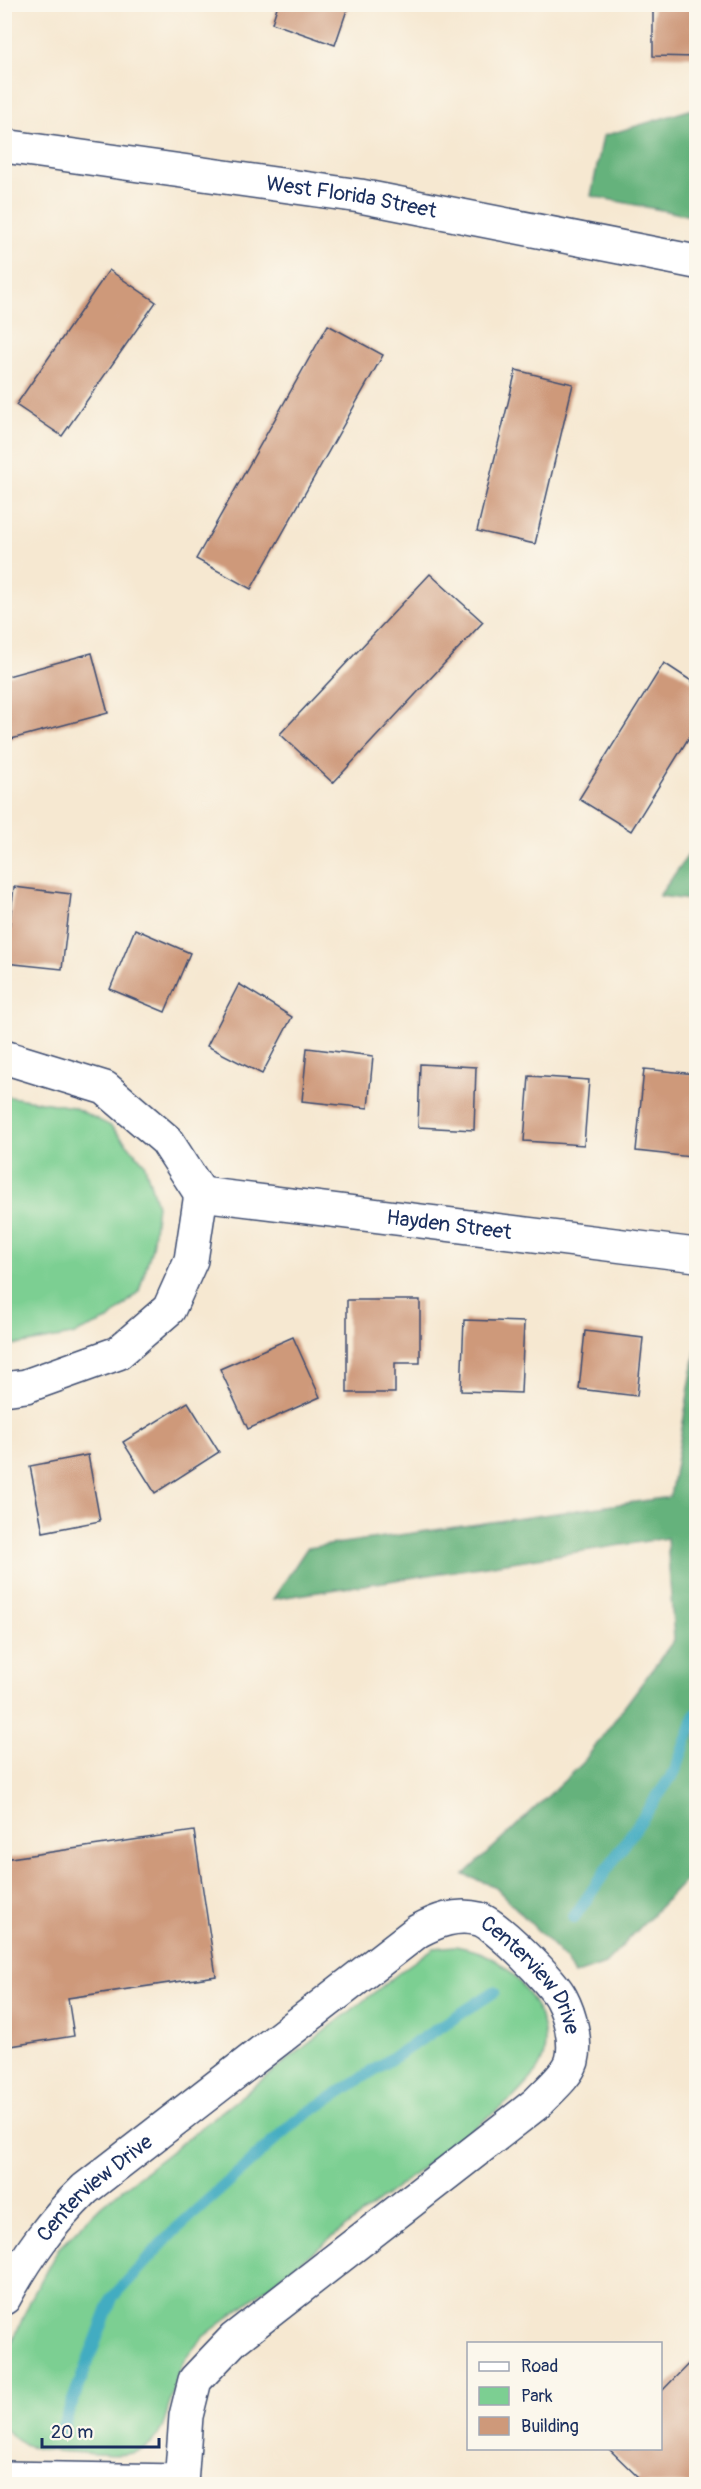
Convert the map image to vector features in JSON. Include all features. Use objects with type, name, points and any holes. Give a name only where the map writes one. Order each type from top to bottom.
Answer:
[{"type":"street","name":"West Florida Street","points":[[4,146],[360,196],[696,262]]},
{"type":"street","points":[[4,1057],[105,1088],[166,1140],[201,1194],[191,1260],[169,1309],[118,1353],[26,1386],[4,1389]]},
{"type":"street","name":"Hayden Street","points":[[201,1194],[696,1255]]},
{"type":"street","name":"Centerview Drive","points":[[4,2298],[26,2258],[44,2233],[57,2216],[85,2189],[409,1938],[439,1920],[455,1917],[480,1919],[500,1931],[561,1996],[573,2041],[572,2061],[560,2079],[537,2103],[234,2339],[195,2380],[186,2415],[181,2483]]},
{"type":"street","points":[[4,2478],[181,2483]]},
{"type":"green space","points":[[696,108],[696,217],[591,196],[603,136]]},
{"type":"green space","points":[[696,844],[696,901],[659,896]]},
{"type":"green space","points":[[4,1096],[73,1107],[111,1126],[144,1163],[157,1205],[152,1248],[139,1291],[110,1319],[72,1335],[5,1347]]},
{"type":"green space","points":[[696,1348],[696,1869],[605,1964],[574,1975],[565,1958],[494,1886],[464,1875],[582,1764],[674,1640],[667,1538],[273,1599],[307,1548],[670,1497]]},
{"type":"green space","points":[[455,1946],[482,1953],[507,1969],[528,1994],[536,2008],[545,2038],[544,2053],[540,2066],[527,2083],[513,2098],[203,2337],[181,2366],[159,2434],[144,2449],[118,2455],[51,2451],[26,2445],[11,2435],[4,2428],[5,2373],[10,2347],[31,2299],[58,2249],[102,2205],[408,1966],[434,1948]]},
{"type":"building","points":[[278,4],[349,4],[335,45],[272,23]]},
{"type":"building","points":[[653,4],[696,4],[696,57],[653,56]]},
{"type":"building","points":[[109,270],[156,302],[62,436],[16,405]]},
{"type":"building","points":[[328,325],[383,355],[251,589],[196,559]]},
{"type":"building","points":[[516,370],[573,384],[535,544],[477,531]]},
{"type":"building","points":[[430,574],[483,622],[333,783],[280,734]]},
{"type":"building","points":[[92,653],[108,713],[4,741],[4,677]]},
{"type":"building","points":[[664,663],[696,684],[696,726],[631,831],[579,799]]},
{"type":"building","points":[[14,887],[71,894],[62,969],[5,963]]},
{"type":"building","points":[[135,929],[190,953],[165,1012],[110,989]]},
{"type":"building","points":[[239,984],[292,1017],[262,1074],[207,1046]]},
{"type":"building","points":[[307,1048],[373,1056],[368,1108],[302,1101]]},
{"type":"building","points":[[420,1064],[476,1067],[474,1130],[418,1127]]},
{"type":"building","points":[[644,1069],[696,1074],[696,1110],[691,1157],[636,1151]]},
{"type":"building","points":[[529,1076],[589,1080],[584,1145],[524,1141]]},
{"type":"building","points":[[347,1300],[420,1300],[420,1363],[395,1363],[395,1393],[347,1393]]},
{"type":"building","points":[[464,1320],[524,1322],[521,1393],[461,1391]]},
{"type":"building","points":[[585,1331],[643,1338],[637,1396],[579,1389]]},
{"type":"building","points":[[293,1337],[320,1397],[248,1429],[220,1369]]},
{"type":"building","points":[[188,1402],[219,1452],[155,1493],[123,1442]]},
{"type":"building","points":[[88,1455],[100,1521],[43,1532],[30,1466]]},
{"type":"building","points":[[194,1831],[216,1976],[68,1998],[74,2036],[4,2047],[4,1859]]},
{"type":"building","points":[[696,2356],[696,2484],[633,2484],[639,2478],[610,2450],[662,2450],[662,2391]]},
{"type":"waterway","points":[[574,1917],[675,1771],[696,1714]]},
{"type":"waterway","points":[[62,2429],[112,2298],[174,2231],[297,2120],[494,1992]]}]
